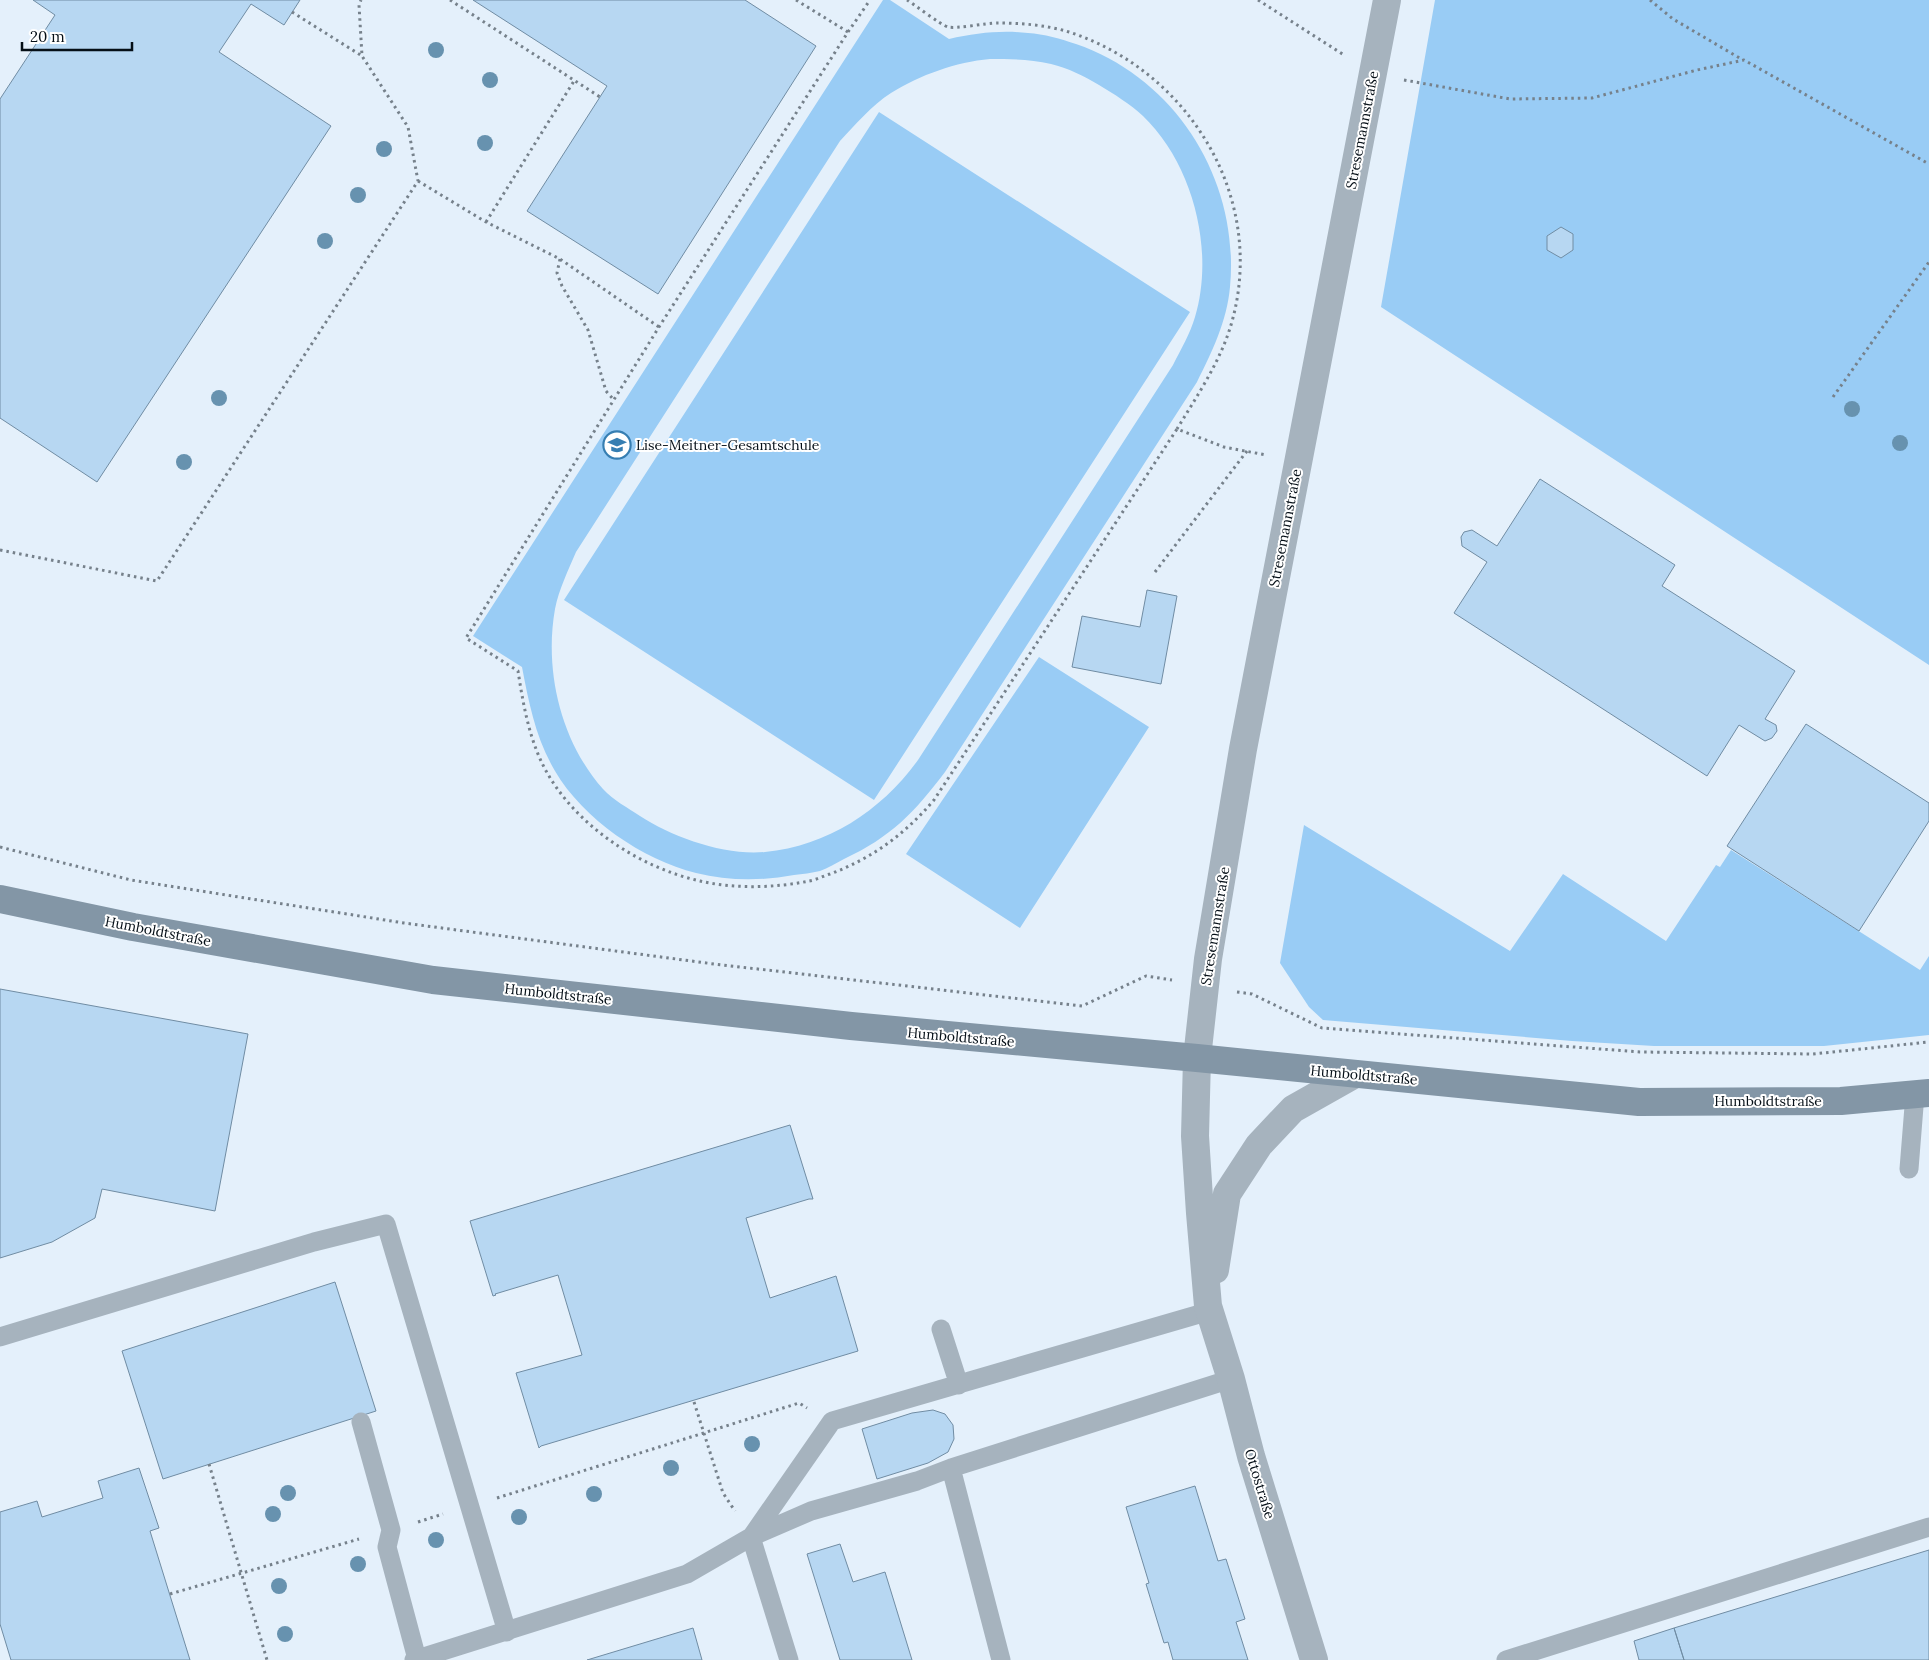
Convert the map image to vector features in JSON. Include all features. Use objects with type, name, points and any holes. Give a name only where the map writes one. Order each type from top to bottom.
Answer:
[{"type":"street","name":"Stresemannstraße","points":[[1198,1058],[1205,986],[1243,748],[1387,0]]},
{"type":"street","name":"Humboldtstraße","points":[[0,899],[133,927],[433,980],[851,1026],[1639,1102],[1841,1101],[1922,1094]]},
{"type":"street","name":"Ottostraße","points":[[1198,1058],[1196,1136],[1200,1213],[1209,1309],[1231,1379],[1250,1456],[1314,1660]]},
{"type":"street","name":"Ottostraße","points":[[1209,1309],[1228,1194],[1259,1145],[1293,1110],[1355,1074]]},
{"type":"lane","points":[[1909,1170],[1922,1094]]},
{"type":"lane","points":[[0,1337],[314,1242],[386,1224],[507,1632]]},
{"type":"lane","points":[[751,1537],[832,1421],[959,1385],[1209,1309]]},
{"type":"lane","points":[[941,1329],[959,1385]]},
{"type":"lane","points":[[360,1422],[392,1530],[387,1547],[416,1660],[687,1574],[751,1537],[810,1511],[917,1481],[951,1468],[1231,1379]]},
{"type":"lane","points":[[951,1468],[1001,1660]]},
{"type":"lane","points":[[1506,1660],[1929,1527]]},
{"type":"lane","points":[[751,1537],[789,1660]]},
{"type":"path","points":[[361,0],[359,5],[362,56]]},
{"type":"path","points":[[450,0],[600,97]]},
{"type":"path","points":[[796,0],[848,32]]},
{"type":"path","points":[[870,0],[659,327],[466,638],[518,670],[525,710],[534,742],[545,768],[562,794],[586,820],[616,844],[644,861],[671,873],[701,882],[738,886],[772,886],[810,881],[844,868],[879,851],[918,819],[934,800],[1177,429],[1205,382],[1224,344],[1231,325],[1237,299],[1240,268],[1239,242],[1234,207],[1215,156],[1198,127],[1180,103],[1158,82],[1129,59],[1103,45],[1067,32],[1031,25],[998,23],[948,27],[907,0]]},
{"type":"path","points":[[1258,0],[1373,74],[1510,99],[1592,98],[1697,70],[1744,60]]},
{"type":"path","points":[[1650,0],[1673,19],[1929,164]]},
{"type":"path","points":[[0,550],[157,581],[418,181],[408,127],[362,56],[292,12]]},
{"type":"path","points":[[486,222],[574,81]]},
{"type":"path","points":[[418,181],[486,222],[560,259],[659,327]]},
{"type":"path","points":[[560,259],[558,273],[562,286],[588,330],[606,391],[614,400]]},
{"type":"path","points":[[1833,397],[1929,262]]},
{"type":"path","points":[[1177,429],[1224,448],[1298,462]]},
{"type":"path","points":[[1155,572],[1247,451]]},
{"type":"path","points":[[0,847],[132,880],[404,923],[743,968],[1082,1006],[1146,976],[1252,994],[1322,1028],[1640,1052],[1813,1054],[1929,1042]]},
{"type":"path","points":[[694,1402],[723,1493],[751,1537]]},
{"type":"path","points":[[170,1594],[392,1530],[799,1404],[832,1421]]},
{"type":"path","points":[[209,1464],[267,1660]]},
{"type":"shaded area","points":[[883,0],[890,0],[949,39],[988,33],[1018,32],[1034,34],[1076,44],[1112,60],[1144,82],[1172,108],[1195,139],[1212,173],[1224,209],[1230,248],[1230,287],[1226,312],[1208,359],[1197,382],[945,772],[912,812],[875,842],[820,871],[770,878],[745,879],[708,876],[696,873],[676,867],[635,848],[598,821],[581,805],[555,771],[538,734],[522,667],[473,636]],"holes":[[[990,59],[1043,62],[1088,78],[1127,103],[1143,116],[1160,136],[1175,158],[1187,183],[1201,237],[1201,291],[1191,329],[1173,365],[918,760],[888,795],[870,810],[832,833],[788,848],[765,852],[733,851],[683,838],[653,824],[611,797],[588,770],[576,750],[566,728],[559,705],[552,657],[555,609],[564,580],[576,552],[840,141],[877,103],[902,86],[951,66]]]},
{"type":"shaded area","points":[[1435,0],[1929,0],[1929,665],[1381,307]]},
{"type":"shaded area","points":[[879,112],[1190,312],[874,800],[564,600]]},
{"type":"shaded area","points":[[1039,657],[1149,727],[1020,928],[906,854]]},
{"type":"shaded area","points":[[1304,825],[1510,951],[1563,874],[1666,941],[1716,865],[1720,867],[1731,850],[1920,970],[1929,956],[1929,1035],[1824,1046],[1654,1046],[1323,1020],[1309,1007],[1280,963]]},
{"type":"building","points":[[33,0],[300,0],[284,25],[251,4],[219,52],[331,126],[97,482],[0,418],[0,99],[55,15]]},
{"type":"building","points":[[473,0],[745,0],[816,46],[658,294],[527,211],[607,86]]},
{"type":"building","points":[[1561,227],[1573,234],[1573,250],[1561,258],[1547,250],[1547,236]]},
{"type":"building","points":[[1540,479],[1675,565],[1662,586],[1795,671],[1765,719],[1776,725],[1777,731],[1772,738],[1765,741],[1739,725],[1707,776],[1454,613],[1487,562],[1462,546],[1461,537],[1464,532],[1472,530],[1497,546]]},
{"type":"building","points":[[1147,590],[1177,596],[1161,684],[1072,667],[1082,616],[1140,627]]},
{"type":"building","points":[[1806,724],[1929,803],[1929,821],[1859,931],[1727,846]]},
{"type":"building","points":[[0,989],[248,1034],[215,1211],[102,1189],[95,1218],[52,1242],[0,1258]]},
{"type":"building","points":[[790,1125],[813,1199],[746,1218],[770,1298],[836,1276],[858,1351],[539,1448],[516,1373],[582,1355],[558,1275],[493,1296],[470,1221]]},
{"type":"building","points":[[335,1282],[376,1411],[163,1479],[122,1351]]},
{"type":"building","points":[[933,1410],[945,1414],[953,1425],[954,1439],[948,1452],[928,1463],[877,1479],[862,1429],[912,1413]]},
{"type":"building","points":[[139,1468],[159,1528],[150,1531],[190,1660],[11,1660],[0,1624],[0,1512],[37,1501],[42,1517],[103,1498],[98,1481]]},
{"type":"building","points":[[1195,1486],[1218,1561],[1226,1559],[1245,1619],[1236,1622],[1248,1660],[1173,1660],[1168,1642],[1164,1643],[1146,1584],[1149,1583],[1126,1507]]},
{"type":"building","points":[[840,1544],[853,1582],[885,1572],[912,1660],[840,1660],[807,1554]]},
{"type":"building","points":[[1929,1550],[1929,1660],[1684,1660],[1674,1628]]},
{"type":"building","points":[[693,1628],[702,1660],[587,1660]]},
{"type":"building","points":[[1674,1628],[1684,1660],[1639,1660],[1634,1641]]},
{"type":"place","name":"Lise-Meitner-Gesamtschule","points":[[617,445]]}]
